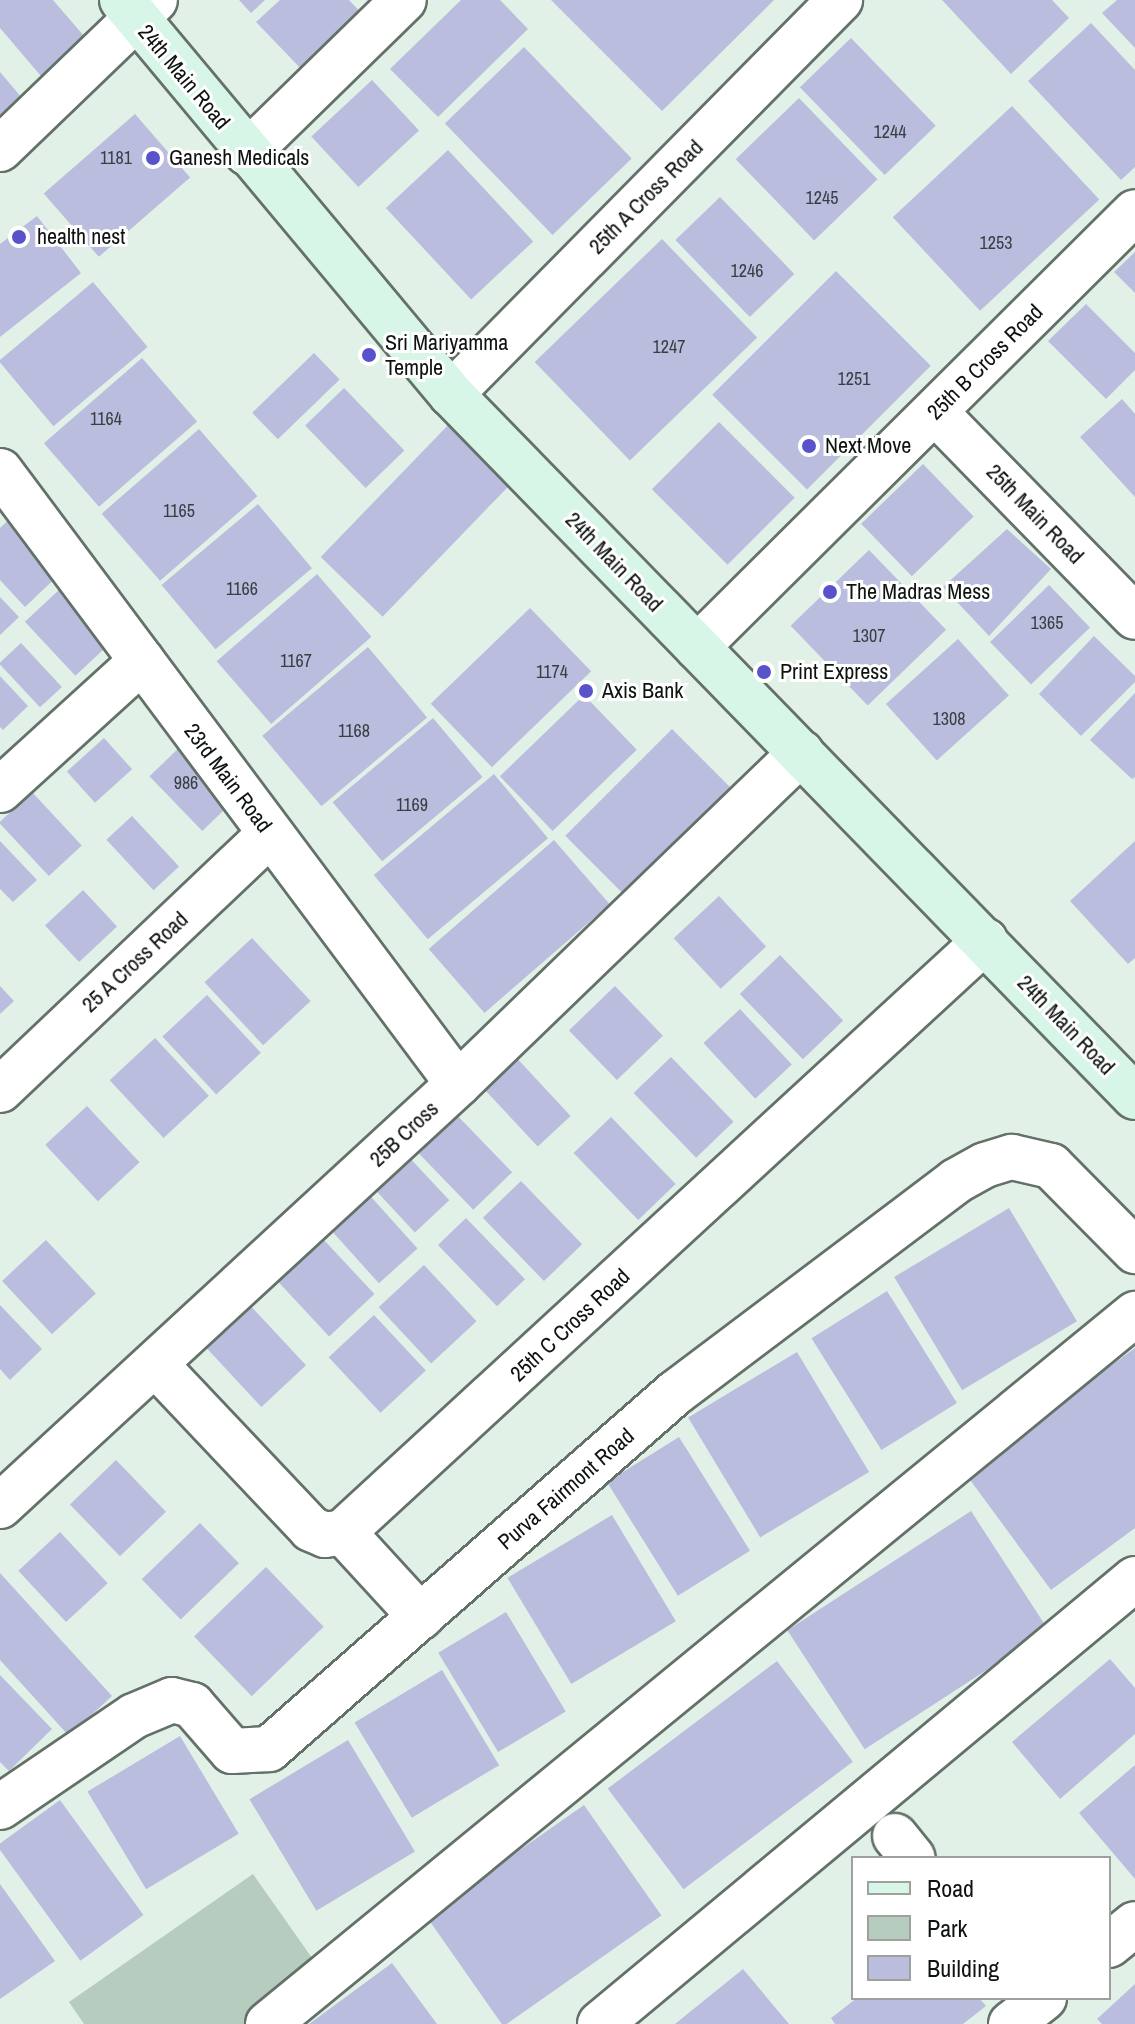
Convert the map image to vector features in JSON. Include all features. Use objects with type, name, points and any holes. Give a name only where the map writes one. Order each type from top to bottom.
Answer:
[{"type":"street","points":[[247,153],[404,0]]},
{"type":"street","name":"25th A Cross Road","points":[[451,394],[840,0]]},
{"type":"street","points":[[0,149],[138,7]]},
{"type":"street","name":"24th Main Road","points":[[138,7],[247,153],[451,394],[1135,1097]]},
{"type":"street","name":"25th B Cross Road","points":[[697,647],[1135,212]]},
{"type":"street","name":"25th Main Road","points":[[935,412],[1134,615]]},
{"type":"street","name":"23rd Main Road","points":[[2,478],[458,1084]]},
{"type":"street","points":[[0,790],[142,661]]},
{"type":"street","name":"25B Cross","points":[[0,1506],[157,1366],[458,1084],[801,753]]},
{"type":"street","name":"25 A Cross Road","points":[[0,1090],[270,834]]},
{"type":"street","name":"25th C Cross Road","points":[[343,1532],[985,941]]},
{"type":"street","name":"Purva Fairmont Road","points":[[0,1807],[134,1716],[172,1700],[192,1705],[232,1751],[261,1753],[675,1393],[956,1181],[985,1165],[1012,1157],[1051,1166],[1135,1251]]},
{"type":"street","points":[[268,2024],[1135,1314]]},
{"type":"street","points":[[157,1366],[311,1529],[325,1535],[343,1532],[421,1617]]},
{"type":"street","points":[[600,2024],[1135,1579]]},
{"type":"street","points":[[1111,1943],[1135,1924]]},
{"type":"green space","points":[[253,1874],[324,1975],[254,2024],[84,2024],[69,2002]]},
{"type":"building","points":[[0,0],[53,0],[90,43],[46,82],[0,28]]},
{"type":"building","points":[[239,0],[265,0],[251,13]]},
{"type":"building","points":[[280,0],[349,0],[366,18],[307,75],[256,22]]},
{"type":"building","points":[[461,0],[500,0],[528,29],[438,117],[390,69]]},
{"type":"building","points":[[551,0],[774,0],[662,111]]},
{"type":"building","points":[[942,0],[1052,0],[1069,18],[1011,74]]},
{"type":"building","points":[[1117,0],[1135,0],[1135,48],[1102,13]]},
{"type":"building","points":[[1091,23],[1135,70],[1135,167],[1121,180],[1028,81]]},
{"type":"building","points":[[851,38],[936,126],[885,175],[800,87]]},
{"type":"building","points":[[524,47],[632,158],[553,235],[445,123]]},
{"type":"building","points":[[0,72],[22,98],[0,117]]},
{"type":"building","points":[[372,80],[419,130],[358,187],[311,137]]},
{"type":"building","points":[[799,98],[877,179],[814,240],[736,159]]},
{"type":"building","points":[[1012,106],[1099,200],[980,311],[893,217]]},
{"type":"building","points":[[135,114],[190,177],[99,257],[44,193]]},
{"type":"building","points":[[448,150],[533,241],[471,299],[386,208]]},
{"type":"building","points":[[720,197],[794,274],[750,317],[675,240]]},
{"type":"building","points":[[37,216],[81,273],[0,337],[0,244]]},
{"type":"building","points":[[662,239],[757,338],[630,461],[535,362]]},
{"type":"building","points":[[1135,252],[1135,293],[1114,272]]},
{"type":"building","points":[[836,271],[931,366],[807,489],[712,395]]},
{"type":"building","points":[[93,282],[148,347],[53,426],[0,360]]},
{"type":"building","points":[[1086,304],[1135,353],[1135,370],[1106,399],[1048,341]]},
{"type":"building","points":[[314,353],[340,380],[278,439],[252,413]]},
{"type":"building","points":[[142,358],[197,421],[99,507],[44,443]]},
{"type":"building","points":[[344,388],[404,451],[366,488],[305,426]]},
{"type":"building","points":[[1122,399],[1135,414],[1135,497],[1080,437]]},
{"type":"building","points":[[452,421],[514,481],[383,617],[321,557]]},
{"type":"building","points":[[719,422],[795,498],[727,565],[652,489]]},
{"type":"building","points":[[199,429],[257,496],[160,581],[102,514]]},
{"type":"building","points":[[923,464],[974,517],[912,576],[861,524]]},
{"type":"building","points":[[258,504],[312,568],[215,649],[161,585]]},
{"type":"building","points":[[17,512],[68,566],[25,607],[0,580],[0,528]]},
{"type":"building","points":[[1007,529],[1051,569],[989,636],[943,587]]},
{"type":"building","points":[[869,550],[946,630],[868,706],[791,626]]},
{"type":"building","points":[[317,574],[371,637],[271,724],[217,661]]},
{"type":"building","points":[[1049,585],[1090,627],[1031,684],[990,642]]},
{"type":"building","points":[[60,589],[110,643],[75,676],[25,622]]},
{"type":"building","points":[[0,597],[19,617],[0,635]]},
{"type":"building","points":[[530,608],[591,671],[492,767],[431,704]]},
{"type":"building","points":[[1094,636],[1135,676],[1135,682],[1081,736],[1039,694]]},
{"type":"building","points":[[958,639],[1009,695],[937,760],[886,704]]},
{"type":"building","points":[[21,643],[62,687],[40,707],[0,664]]},
{"type":"building","points":[[368,647],[427,717],[321,806],[262,736]]},
{"type":"building","points":[[0,676],[28,706],[3,730],[0,727]]},
{"type":"building","points":[[1135,693],[1135,777],[1132,779],[1090,740]]},
{"type":"building","points":[[584,695],[637,750],[553,831],[500,776]]},
{"type":"building","points":[[433,718],[482,777],[382,861],[333,802]]},
{"type":"building","points":[[672,729],[731,788],[624,894],[565,836]]},
{"type":"building","points":[[104,738],[132,769],[95,803],[67,771]]},
{"type":"building","points":[[184,743],[237,798],[202,831],[149,776]]},
{"type":"building","points":[[494,774],[548,838],[428,939],[374,875]]},
{"type":"building","points":[[32,792],[82,845],[49,876],[0,824]]},
{"type":"building","points":[[132,816],[179,866],[153,890],[106,840]]},
{"type":"building","points":[[554,840],[610,904],[484,1013],[429,949]]},
{"type":"building","points":[[0,841],[37,880],[13,902],[0,889]]},
{"type":"building","points":[[1135,841],[1135,958],[1128,964],[1070,901]]},
{"type":"building","points":[[83,890],[117,927],[79,962],[45,925]]},
{"type":"building","points":[[719,896],[766,946],[721,989],[674,938]]},
{"type":"building","points":[[252,938],[311,1001],[263,1045],[204,982]]},
{"type":"building","points":[[780,955],[843,1020],[803,1059],[740,994]]},
{"type":"building","points":[[0,986],[14,1001],[0,1014]]},
{"type":"building","points":[[615,986],[663,1036],[617,1080],[569,1030]]},
{"type":"building","points":[[207,995],[261,1053],[216,1094],[162,1037]]},
{"type":"building","points":[[740,1009],[792,1065],[755,1099],[703,1043]]},
{"type":"building","points":[[155,1038],[209,1096],[164,1138],[110,1080]]},
{"type":"building","points":[[512,1053],[571,1116],[538,1147],[479,1084]]},
{"type":"building","points":[[671,1057],[734,1122],[696,1158],[634,1093]]},
{"type":"building","points":[[87,1106],[140,1162],[98,1201],[45,1145]]},
{"type":"building","points":[[451,1109],[512,1172],[473,1210],[412,1147]]},
{"type":"building","points":[[611,1117],[676,1184],[638,1220],[574,1153]]},
{"type":"building","points":[[407,1155],[449,1200],[415,1232],[373,1187]]},
{"type":"building","points":[[521,1181],[582,1244],[544,1281],[483,1218]]},
{"type":"building","points":[[364,1189],[418,1248],[379,1283],[325,1224]]},
{"type":"building","points":[[1009,1208],[1077,1321],[962,1390],[894,1277]]},
{"type":"building","points":[[466,1218],[525,1279],[497,1306],[438,1245]]},
{"type":"building","points":[[46,1240],[96,1293],[52,1334],[2,1281]]},
{"type":"building","points":[[324,1240],[374,1294],[329,1336],[279,1282]]},
{"type":"building","points":[[424,1265],[477,1321],[431,1364],[379,1307]]},
{"type":"building","points":[[887,1291],[957,1403],[881,1450],[812,1338]]},
{"type":"building","points":[[246,1301],[306,1365],[261,1407],[201,1343]]},
{"type":"building","points":[[0,1305],[42,1349],[10,1380],[0,1369]]},
{"type":"building","points":[[374,1315],[426,1371],[380,1413],[329,1357]]},
{"type":"building","points":[[1135,1348],[1135,1528],[1051,1590],[965,1473]]},
{"type":"building","points":[[797,1352],[869,1472],[760,1537],[688,1417]]},
{"type":"building","points":[[679,1437],[750,1551],[678,1596],[607,1482]]},
{"type":"building","points":[[116,1460],[166,1512],[120,1556],[70,1504]]},
{"type":"building","points":[[971,1511],[1048,1630],[865,1749],[787,1630]]},
{"type":"building","points":[[612,1515],[676,1621],[571,1684],[507,1578]]},
{"type":"building","points":[[200,1523],[239,1563],[181,1620],[142,1579]]},
{"type":"building","points":[[60,1532],[108,1583],[66,1622],[18,1571]]},
{"type":"building","points":[[266,1567],[324,1627],[252,1696],[194,1636]]},
{"type":"building","points":[[0,1573],[112,1696],[69,1736],[0,1660]]},
{"type":"building","points":[[506,1612],[566,1711],[498,1752],[438,1653]]},
{"type":"building","points":[[1110,1659],[1135,1688],[1135,1734],[1060,1799],[1012,1742]]},
{"type":"building","points":[[777,1661],[853,1762],[684,1889],[608,1789]]},
{"type":"building","points":[[442,1670],[499,1765],[412,1818],[355,1723]]},
{"type":"building","points":[[0,1675],[52,1729],[9,1771],[0,1762]]},
{"type":"building","points":[[180,1736],[239,1834],[146,1889],[87,1792]]},
{"type":"building","points":[[348,1740],[415,1851],[316,1911],[249,1799]]},
{"type":"building","points":[[1135,1765],[1135,1879],[1079,1813]]},
{"type":"building","points":[[60,1800],[143,1915],[80,1961],[0,1850],[0,1844]]},
{"type":"building","points":[[584,1805],[661,1916],[507,2024],[502,2024],[426,1916]]},
{"type":"building","points":[[0,1884],[55,1961],[0,1999]]},
{"type":"building","points":[[392,1963],[437,2024],[309,2024]]},
{"type":"building","points":[[743,1969],[789,2024],[675,2024]]},
{"type":"building","points":[[1135,1984],[1135,2024],[1102,2024],[1097,2019]]},
{"type":"building","points":[[854,2000],[981,2000],[986,2006],[963,2024],[835,2024],[831,2018]]},
{"type":"place","name":"Ganesh Medicals","points":[[153,158]]},
{"type":"place","name":"health nest","points":[[19,237]]},
{"type":"place","name":"Sri Mariyamma Temple","points":[[369,355]]},
{"type":"place","name":"Next Move","points":[[809,446]]},
{"type":"place","name":"The Madras Mess","points":[[830,592]]},
{"type":"place","name":"Print Express","points":[[764,672]]},
{"type":"place","name":"Axis Bank","points":[[586,691]]}]
